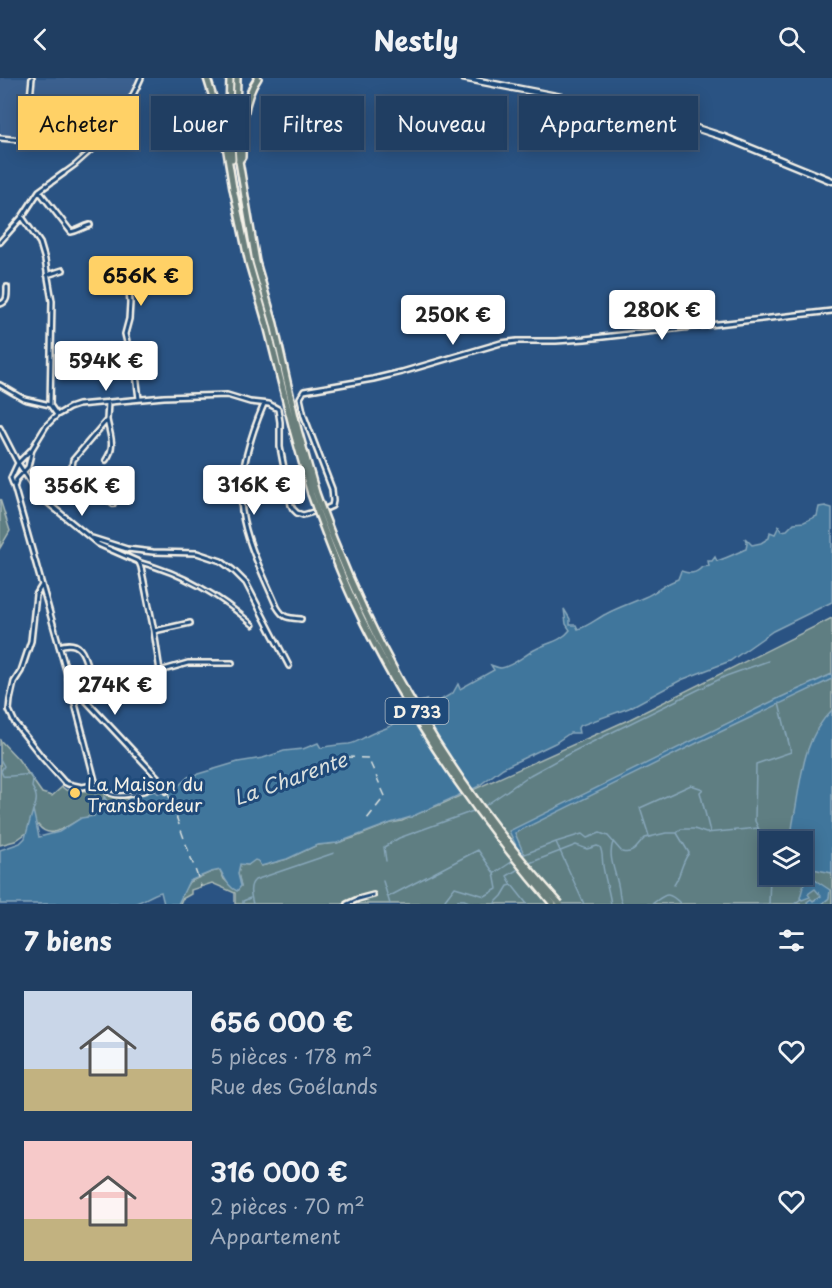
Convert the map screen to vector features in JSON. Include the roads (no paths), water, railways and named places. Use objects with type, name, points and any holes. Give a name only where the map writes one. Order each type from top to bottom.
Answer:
[{"type":"main road","points":[[207,78],[224,134],[233,188]]},
{"type":"main road","name":"D 733","points":[[230,78],[229,111],[233,188],[249,263],[267,325],[292,429],[314,493],[356,594],[412,703],[478,803],[518,856],[560,904]]},
{"type":"main road","name":"D 733","points":[[237,78],[236,113],[239,161],[256,262],[274,324],[298,430],[327,537],[376,648],[436,751],[469,800],[553,904]]},
{"type":"main road","points":[[239,161],[242,157],[242,126],[245,108],[249,94],[258,78]]},
{"type":"main road","points":[[463,78],[671,120],[724,137],[832,181]]},
{"type":"street","points":[[30,96],[32,78]]},
{"type":"street","points":[[132,96],[141,78]]},
{"type":"street","points":[[0,138],[18,139]]},
{"type":"street","points":[[0,242],[22,218],[39,191],[92,150]]},
{"type":"street","points":[[39,191],[70,232],[90,225]]},
{"type":"street","points":[[22,218],[40,243],[52,301],[50,405],[57,415]]},
{"type":"street","points":[[47,275],[63,270]]},
{"type":"street","points":[[123,272],[129,290],[130,303],[125,334],[135,366],[139,399]]},
{"type":"street","points":[[0,304],[7,298],[7,287]]},
{"type":"street","points":[[163,783],[150,790],[117,795],[109,793],[94,783],[71,688],[11,477],[18,463],[32,449],[46,426],[57,415],[78,405],[220,394],[276,407],[280,422],[280,447],[287,487],[293,509],[303,514],[327,509],[332,506],[333,501],[332,489],[304,416],[300,398],[302,393],[308,389],[373,379],[501,343],[556,342],[832,311]]},
{"type":"street","points":[[0,385],[24,399],[50,405]]},
{"type":"street","points":[[106,460],[111,452],[112,443],[107,420],[108,402]]},
{"type":"street","points":[[264,404],[255,424],[245,461],[242,512],[253,550],[277,607],[281,614],[288,618],[301,619]]},
{"type":"street","points":[[107,420],[77,454],[72,467],[76,475],[113,504]]},
{"type":"street","points":[[0,428],[18,463],[36,489],[48,503],[98,544],[211,592],[253,625]]},
{"type":"street","points":[[15,486],[16,480],[28,467],[32,449]]},
{"type":"street","points":[[92,538],[127,549],[197,554],[221,561],[246,583],[289,666]]},
{"type":"street","points":[[139,562],[160,671]]},
{"type":"street","points":[[42,585],[36,595],[31,641],[21,671],[14,682],[9,710],[15,723],[64,782],[81,787],[94,783]]},
{"type":"street","points":[[154,631],[190,623]]},
{"type":"street","points":[[59,646],[70,644],[82,651],[91,679],[95,682],[160,671],[188,663],[231,663]]},
{"type":"street","points":[[71,688],[76,690],[163,783],[166,791]]},
{"type":"street","points":[[347,904],[373,895]]},
{"type":"water","name":"La Charente","points":[[819,507],[832,508],[832,602],[773,631],[730,661],[681,680],[629,708],[579,726],[579,733],[570,733],[555,743],[503,768],[477,787],[411,817],[337,843],[317,845],[287,859],[261,866],[255,860],[248,865],[240,864],[238,874],[241,886],[237,891],[229,885],[220,870],[189,881],[178,904],[164,904],[161,892],[134,904],[0,904],[0,850],[20,843],[25,838],[33,810],[39,837],[59,832],[81,818],[94,816],[95,795],[101,808],[104,807],[104,796],[115,811],[126,807],[127,795],[134,796],[154,791],[159,794],[176,788],[188,777],[238,762],[303,749],[318,743],[321,748],[355,742],[394,724],[403,707],[426,700],[424,703],[429,707],[453,693],[458,684],[460,689],[494,670],[491,665],[506,667],[536,649],[563,637],[570,630],[566,624],[564,609],[570,619],[570,625],[576,625],[578,629],[582,628],[678,579],[681,571],[695,572],[702,567],[709,566],[708,561],[712,561],[715,557],[717,561],[746,549],[745,538],[752,545],[761,543],[769,538],[770,532],[775,534],[779,526],[782,531],[787,530],[794,523],[804,522],[817,516]]},
{"type":"water","points":[[832,674],[832,679],[515,833],[524,854],[521,856],[509,831]]},
{"type":"water","points":[[832,710],[832,873],[813,869],[813,831],[792,831],[807,752],[824,719]]},
{"type":"water","points":[[813,881],[830,890],[829,898],[822,904],[808,904],[807,902],[821,896],[815,889],[808,894],[810,897],[802,900],[800,898],[803,885],[813,885]]},
{"type":"waterway","points":[[483,807],[530,775],[572,752],[726,676],[768,661]]},
{"type":"waterway","points":[[760,831],[755,821],[756,764],[791,752],[779,703]]},
{"type":"waterway","points":[[0,759],[4,766],[1,771],[3,776],[30,775],[36,798],[33,810]]},
{"type":"waterway","points":[[649,836],[640,808],[691,785],[703,789],[700,792],[710,832]]},
{"type":"waterway","points":[[386,861],[384,847],[399,838],[476,810]]},
{"type":"waterway","points":[[678,832],[681,829],[694,829],[706,833],[758,828]]},
{"type":"waterway","points":[[556,842],[582,834],[587,838],[600,833],[608,836],[622,852],[626,853],[633,851],[645,838],[677,833],[689,853],[674,885]]},
{"type":"waterway","points":[[522,855],[556,842],[584,904]]},
{"type":"waterway","points":[[613,842],[611,854],[623,904]]},
{"type":"waterway","points":[[527,864],[576,845],[587,849],[600,847],[611,904]]},
{"type":"waterway","points":[[388,897],[478,850],[494,873],[497,889],[485,896],[455,887],[445,900],[446,904]]},
{"type":"waterway","points":[[253,904],[251,888],[255,880],[334,853]]},
{"type":"waterway","points":[[495,873],[513,861]]},
{"type":"waterway","points":[[512,885],[507,876],[520,868]]},
{"type":"waterway","points":[[383,881],[390,904]]},
{"type":"waterway","points":[[494,904],[508,886],[512,885],[527,904]]},
{"type":"waterway","points":[[769,904],[770,885]]},
{"type":"waterway","points":[[652,904],[666,895],[673,897],[681,904]]},
{"type":"waterway","points":[[243,904],[243,901],[250,898]]},
{"type":"waterway","points":[[794,904],[801,899]]},
{"type":"waterway","points":[[458,904],[458,900],[474,904]]},
{"type":"waterway","points":[[807,904],[816,904]]},
{"type":"place","name":"La Maison du Transbordeur","points":[[75,793]]}]
